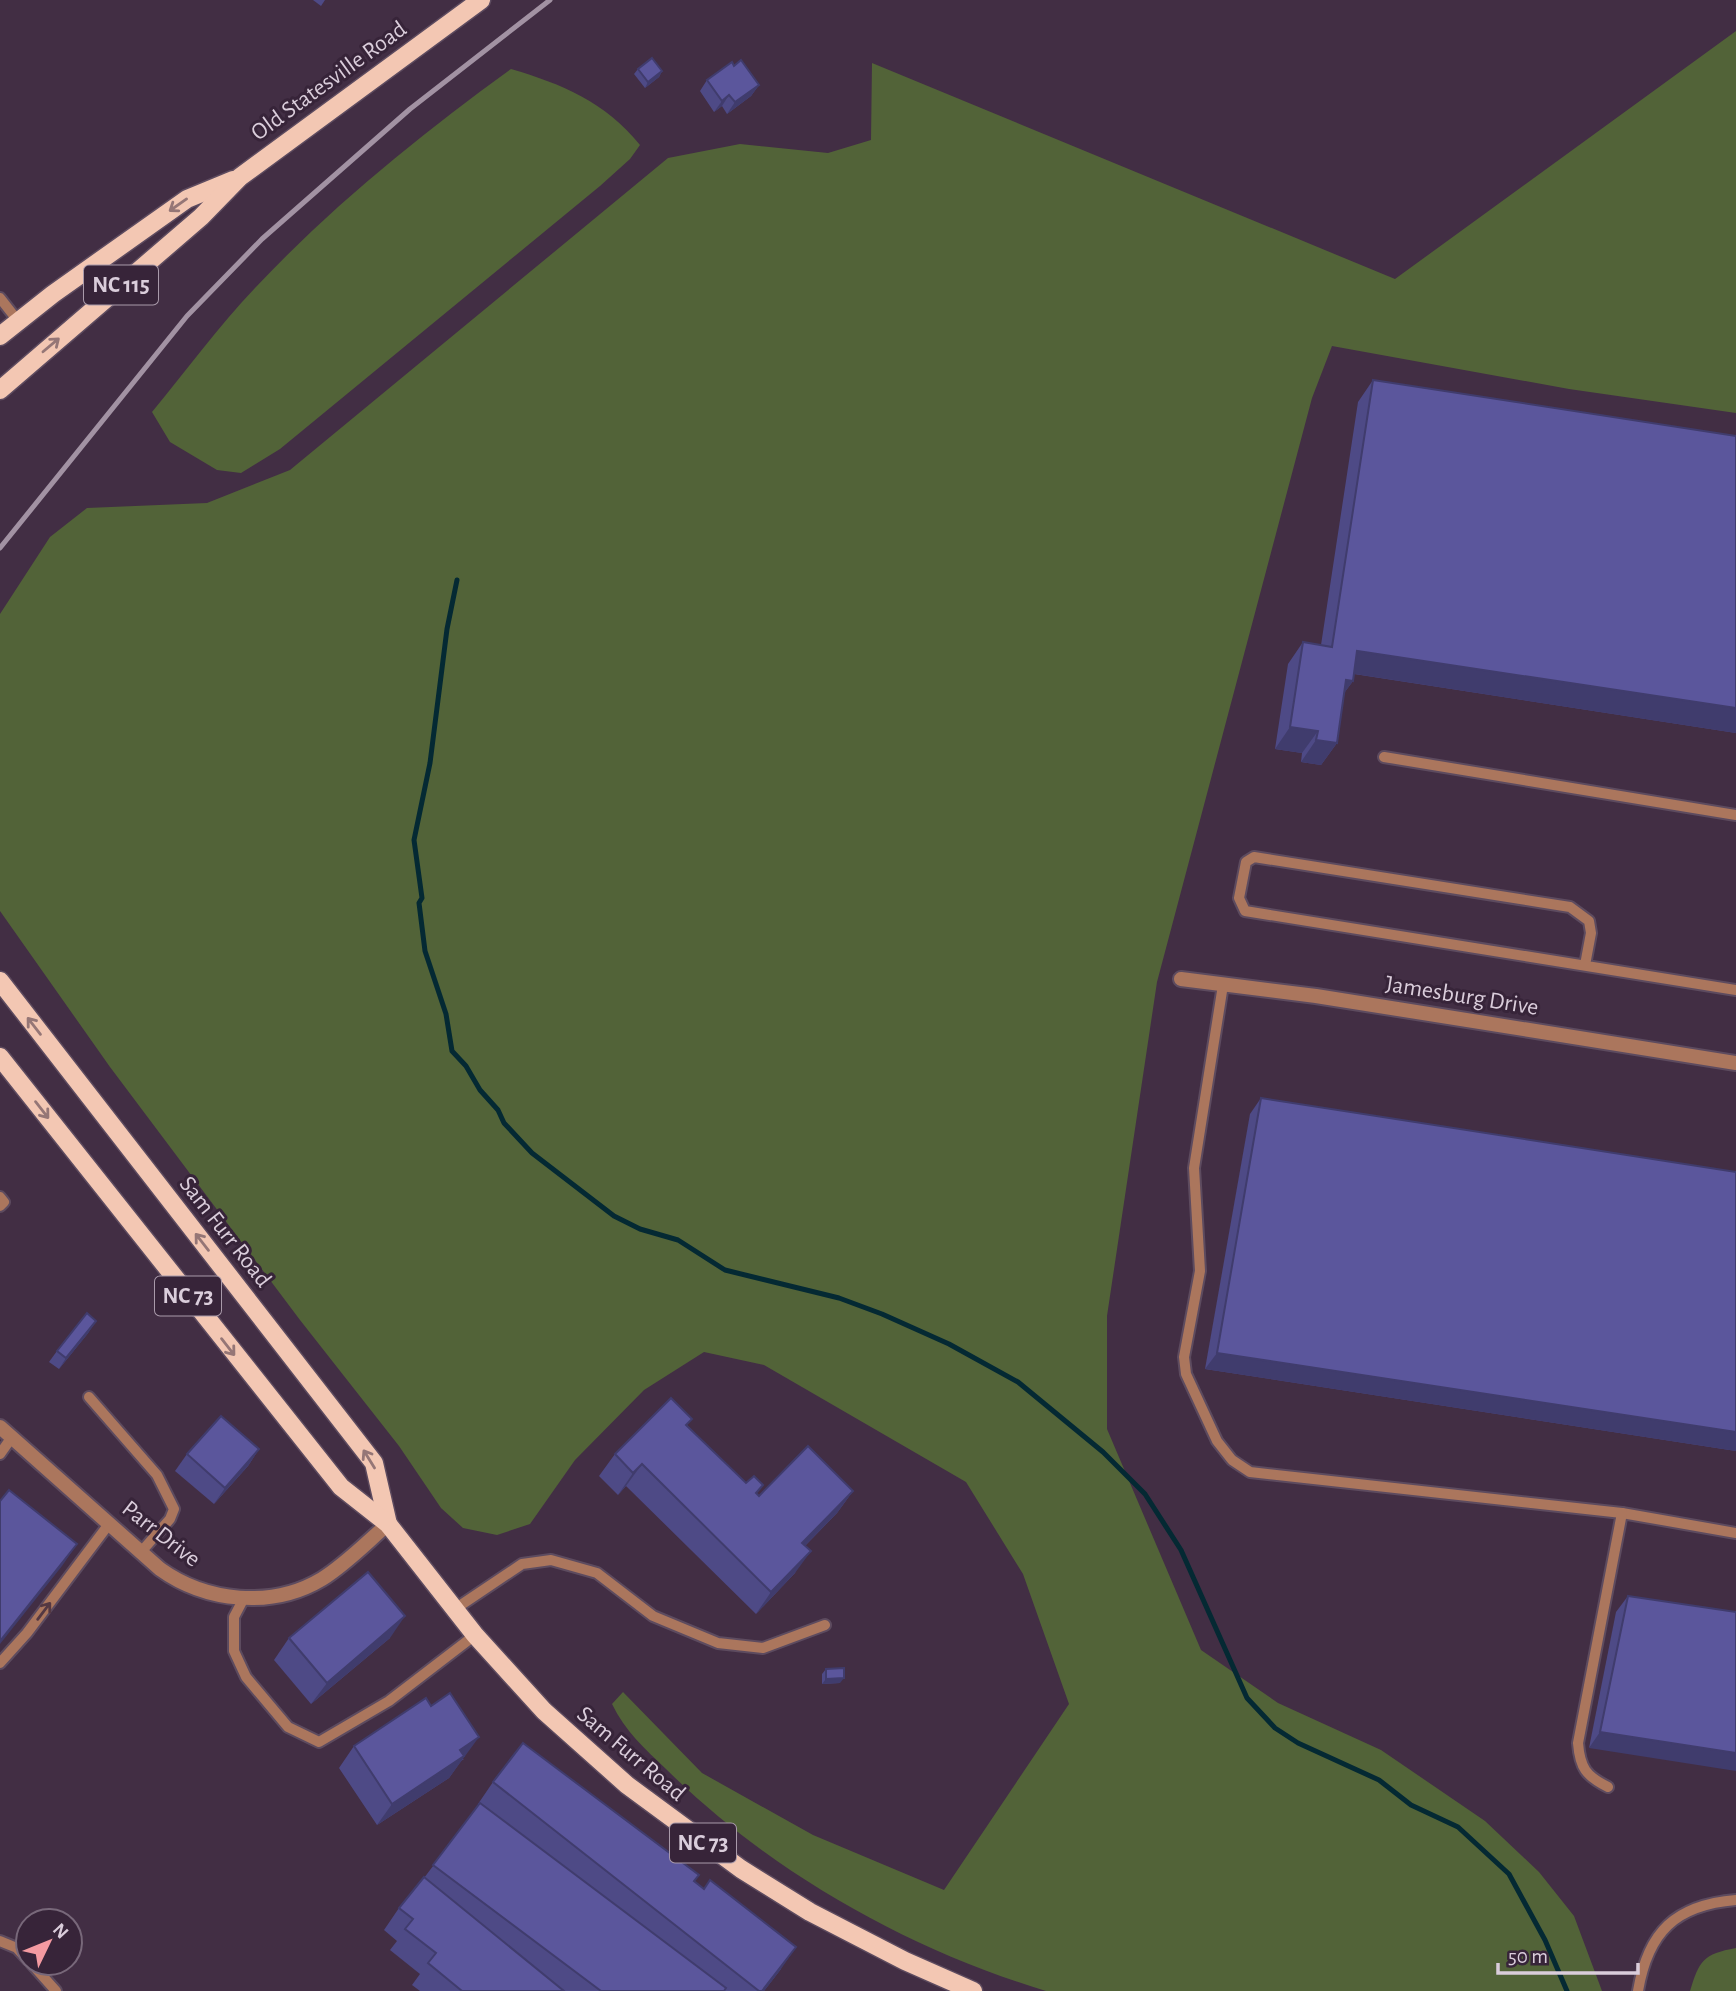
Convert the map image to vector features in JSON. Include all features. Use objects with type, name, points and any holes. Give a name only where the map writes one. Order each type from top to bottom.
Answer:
[{"type":"main road","name":"Old Statesville Road","points":[[0,390],[201,217],[240,177],[481,0]]},
{"type":"main road","name":"Old Statesville Road","points":[[0,336],[187,199],[240,177]]},
{"type":"main road","name":"Sam Furr Road","points":[[0,981],[374,1464],[388,1524]]},
{"type":"main road","name":"Sam Furr Road","points":[[0,1057],[341,1487],[388,1524],[475,1635],[565,1732],[681,1828],[810,1912],[905,1961],[973,1991]]},
{"type":"street","name":"Jamesburg Drive","points":[[1181,979],[1316,996],[1736,1063]]},
{"type":"street","name":"Parr Drive","points":[[0,1427],[141,1552],[175,1580],[197,1590],[244,1598],[282,1594],[321,1579],[388,1524]]},
{"type":"lane","points":[[0,298],[18,321]]},
{"type":"lane","points":[[1384,757],[1736,815]]},
{"type":"lane","points":[[1585,965],[1591,933],[1589,921],[1570,907],[1254,857],[1246,862],[1239,898],[1245,911],[1736,990]]},
{"type":"lane","points":[[1223,985],[1194,1168],[1200,1271],[1184,1357],[1186,1374],[1217,1441],[1232,1460],[1250,1472],[1622,1513],[1736,1533]]},
{"type":"lane","points":[[0,1197],[4,1202],[0,1206]]},
{"type":"lane","points":[[89,1397],[157,1475],[174,1509],[170,1519],[141,1552]]},
{"type":"lane","points":[[0,1454],[12,1437]]},
{"type":"lane","points":[[1608,1787],[1592,1779],[1580,1762],[1578,1743],[1622,1513]]},
{"type":"lane","points":[[0,1663],[27,1633],[109,1524]]},
{"type":"lane","points":[[455,1609],[522,1564],[551,1560],[597,1573],[653,1616],[718,1643],[763,1648],[825,1625]]},
{"type":"lane","points":[[244,1598],[234,1617],[234,1651],[246,1677],[288,1727],[319,1742],[389,1701],[475,1635]]},
{"type":"lane","points":[[1638,1991],[1644,1959],[1657,1937],[1675,1920],[1695,1907],[1736,1900]]},
{"type":"lane","points":[[44,1977],[57,1991]]},
{"type":"green space","points":[[1736,31],[1736,413],[1569,389],[1332,346],[1312,398],[1157,982],[1107,1316],[1107,1429],[1201,1650],[1278,1703],[1381,1750],[1485,1821],[1539,1872],[1574,1916],[1602,1991],[1046,1991],[994,1974],[942,1953],[842,1902],[749,1841],[706,1806],[643,1747],[612,1704],[623,1692],[702,1773],[813,1835],[944,1890],[1069,1704],[1023,1574],[966,1482],[764,1365],[704,1352],[644,1390],[575,1460],[530,1524],[497,1535],[463,1528],[441,1508],[399,1446],[300,1320],[110,1067],[0,911],[0,614],[50,537],[87,508],[207,503],[290,470],[668,158],[740,144],[828,153],[871,140],[872,63],[1395,279]]},
{"type":"green space","points":[[511,69],[548,81],[582,97],[612,117],[640,145],[630,159],[600,186],[280,449],[241,473],[217,470],[170,442],[152,412],[241,303],[346,200],[444,119]]},
{"type":"green space","points":[[1736,1948],[1736,1991],[1690,1991],[1696,1972],[1709,1956]]},
{"type":"building","points":[[652,58],[662,71],[648,82],[638,69]]},
{"type":"building","points":[[741,60],[759,85],[735,102],[729,95],[722,101],[707,80],[732,62],[734,66]]},
{"type":"building","points":[[1373,380],[1736,436],[1736,708],[1357,651],[1353,681],[1346,680],[1337,743],[1316,740],[1318,731],[1290,727],[1303,642],[1332,647]]},
{"type":"building","points":[[1261,1098],[1736,1172],[1736,1432],[1217,1353]]},
{"type":"building","points":[[87,1313],[96,1321],[66,1358],[57,1351]]},
{"type":"building","points":[[671,1398],[692,1419],[686,1425],[746,1483],[754,1476],[763,1485],[756,1493],[759,1496],[808,1446],[853,1491],[802,1543],[811,1551],[771,1592],[642,1464],[633,1473],[615,1454]]},
{"type":"building","points":[[221,1416],[259,1449],[225,1488],[187,1454]]},
{"type":"building","points":[[9,1490],[77,1544],[0,1641],[0,1501]]},
{"type":"building","points":[[368,1572],[405,1616],[327,1683],[289,1638]]},
{"type":"building","points":[[1628,1596],[1736,1612],[1736,1753],[1600,1732]]},
{"type":"building","points":[[844,1668],[844,1678],[826,1679],[826,1669]]},
{"type":"building","points":[[450,1693],[479,1737],[460,1750],[464,1756],[392,1804],[354,1746],[426,1698],[431,1706]]},
{"type":"building","points":[[523,1743],[699,1875],[694,1881],[704,1889],[710,1880],[796,1947],[762,1991],[493,1782]]},
{"type":"building","points":[[480,1803],[726,1988],[724,1991],[601,1991],[433,1865]]},
{"type":"building","points":[[424,1877],[564,1991],[462,1991],[428,1963],[436,1953],[405,1929],[413,1919],[399,1908]]},
{"type":"waterway","points":[[457,580],[447,629],[430,763],[414,840],[422,898],[419,903],[425,951],[446,1014],[452,1051],[498,1110],[504,1123],[532,1153],[614,1216],[640,1229],[678,1240],[725,1270],[839,1298],[882,1314],[949,1344],[1018,1382],[1103,1452],[1145,1494],[1181,1550],[1247,1698],[1275,1728],[1298,1743],[1379,1780],[1411,1805],[1458,1827],[1509,1874],[1545,1940],[1567,1991]]},
{"type":"railway","points":[[0,548],[187,316],[262,239],[410,109],[550,0]]}]
